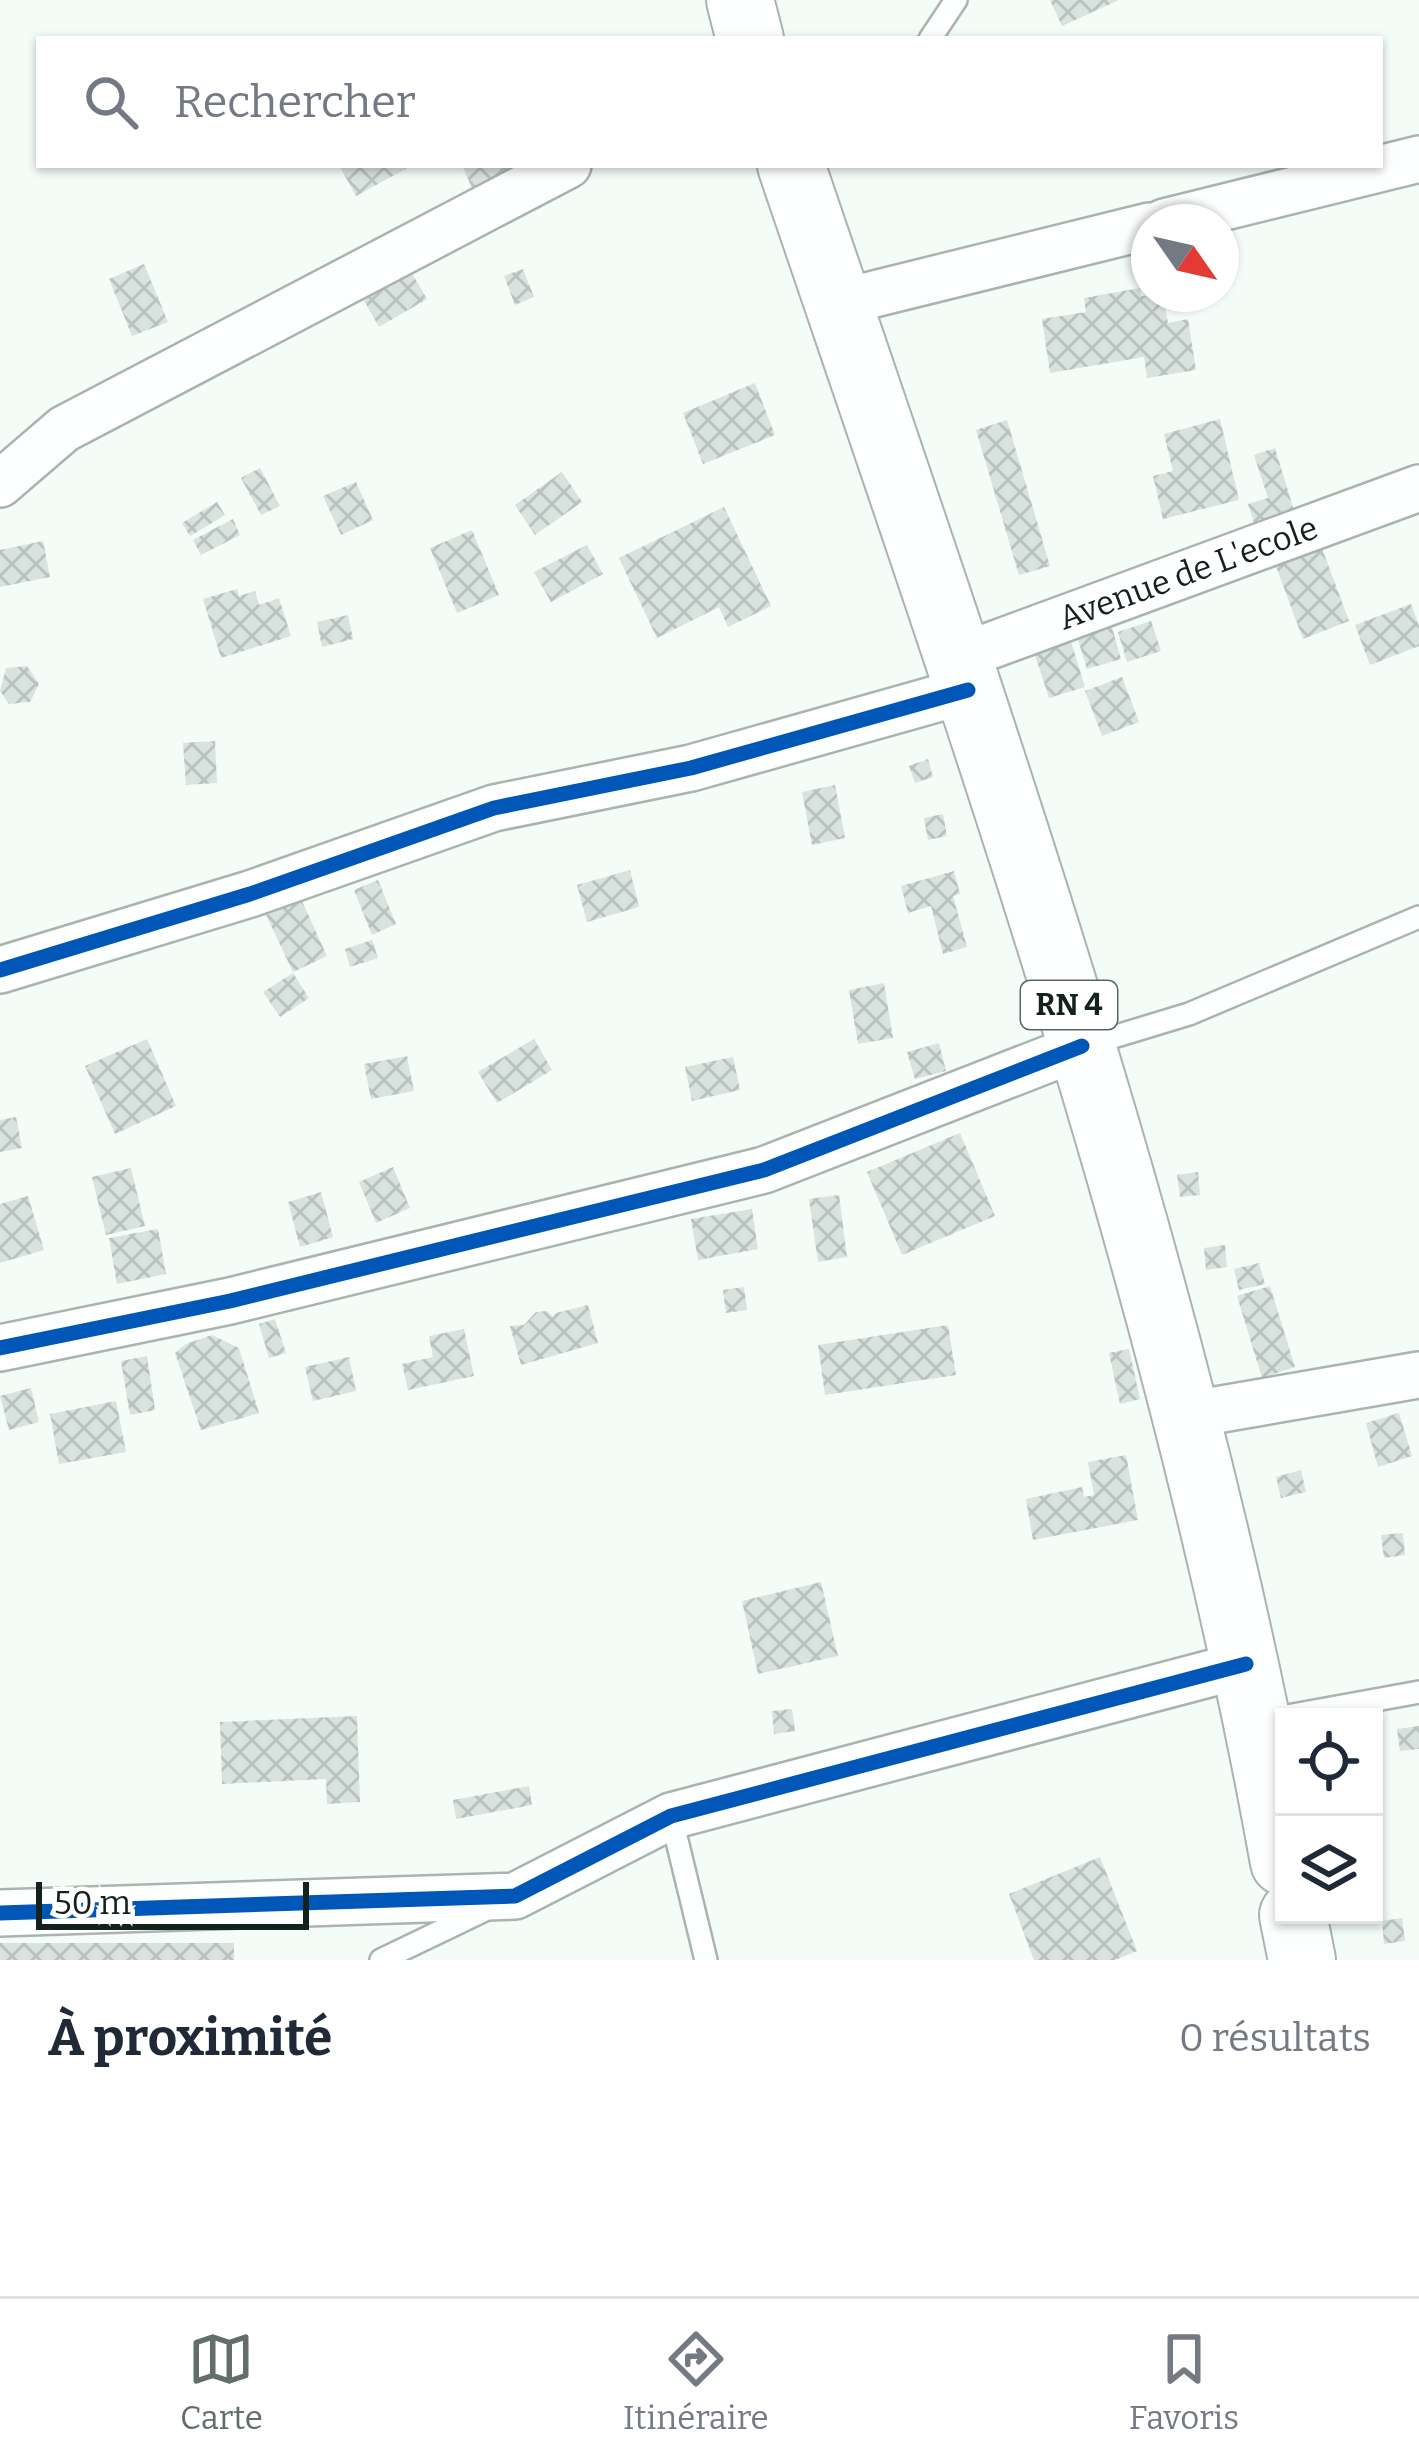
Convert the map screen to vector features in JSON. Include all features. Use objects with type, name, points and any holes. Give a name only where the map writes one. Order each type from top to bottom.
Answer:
[{"type":"highway","points":[[740,0],[749,36]]},
{"type":"highway","name":"RN 4","points":[[792,168],[963,674],[1082,1046],[1186,1415],[1252,1692],[1275,1816]]},
{"type":"highway","points":[[1295,1924],[1301,1960]]},
{"type":"street","points":[[1383,168],[1419,159]]},
{"type":"street","points":[[0,484],[64,429],[562,168]]},
{"type":"street","points":[[1238,204],[1383,168]]},
{"type":"street","points":[[838,302],[1131,230]]},
{"type":"street","name":"Avenue de L'ecole","points":[[0,970],[250,894],[494,808],[691,768],[963,674],[1419,488]]},
{"type":"street","points":[[0,1348],[230,1301],[764,1171],[1082,1046]]},
{"type":"street","points":[[1186,1415],[1419,1375]]},
{"type":"street","points":[[0,1913],[515,1896],[671,1816],[1252,1692]]},
{"type":"lane","points":[[932,36],[956,0]]},
{"type":"lane","points":[[1082,1046],[1189,1014],[1419,917]]},
{"type":"lane","points":[[1252,1692],[1419,1692]]},
{"type":"lane","points":[[671,1816],[706,1960]]},
{"type":"lane","points":[[381,1960],[515,1896]]},
{"type":"building","points":[[1050,0],[1119,0],[1062,26]]},
{"type":"building","points":[[341,168],[407,168],[356,196]]},
{"type":"building","points":[[463,168],[516,168],[474,193]]},
{"type":"building","points":[[144,264],[168,322],[132,336],[109,279]]},
{"type":"building","points":[[523,269],[534,297],[515,305],[504,276]]},
{"type":"building","points":[[410,270],[427,299],[379,327],[362,297]]},
{"type":"building","points":[[1131,290],[1131,312],[1166,312],[1168,323],[1188,319],[1196,370],[1147,378],[1144,357],[1050,373],[1042,319],[1086,312],[1084,298]]},
{"type":"building","points":[[755,383],[775,435],[703,464],[683,413]]},
{"type":"building","points":[[1220,419],[1239,500],[1163,519],[1153,476],[1173,471],[1164,434]]},
{"type":"building","points":[[1007,420],[1050,566],[1019,575],[976,430]]},
{"type":"building","points":[[1275,448],[1295,514],[1255,526],[1248,504],[1268,498],[1254,455]]},
{"type":"building","points":[[260,468],[280,506],[261,515],[241,478]]},
{"type":"building","points":[[562,472],[582,502],[535,535],[515,505]]},
{"type":"building","points":[[356,482],[373,520],[341,535],[323,496]]},
{"type":"building","points":[[217,502],[225,515],[190,536],[182,523]]},
{"type":"building","points":[[724,507],[771,606],[728,627],[719,607],[657,638],[619,558]]},
{"type":"building","points":[[233,519],[240,535],[201,555],[193,540]]},
{"type":"building","points":[[472,530],[499,595],[457,613],[430,548]]},
{"type":"building","points":[[43,541],[50,577],[0,587],[0,550]]},
{"type":"building","points":[[1320,543],[1349,621],[1303,639],[1274,561]]},
{"type":"building","points":[[587,545],[603,574],[551,602],[534,572]]},
{"type":"building","points":[[237,589],[239,596],[255,591],[259,605],[279,598],[291,636],[221,658],[203,599]]},
{"type":"building","points":[[1411,604],[1419,626],[1419,646],[1370,665],[1355,625]]},
{"type":"building","points":[[348,615],[353,639],[322,647],[317,622]]},
{"type":"building","points":[[1110,620],[1121,659],[1087,669],[1075,630]]},
{"type":"building","points":[[1151,621],[1161,651],[1127,662],[1118,632]]},
{"type":"building","points":[[1069,635],[1085,687],[1049,698],[1032,646]]},
{"type":"building","points":[[27,666],[39,684],[30,702],[9,704],[0,691],[6,668]]},
{"type":"building","points":[[1122,677],[1139,722],[1102,736],[1085,691]]},
{"type":"building","points":[[215,741],[217,783],[186,785],[183,743]]},
{"type":"building","points":[[928,759],[933,777],[915,783],[909,766]]},
{"type":"building","points":[[835,785],[845,838],[812,845],[802,792]]},
{"type":"building","points":[[943,814],[947,836],[928,840],[924,818]]},
{"type":"building","points":[[630,870],[639,907],[587,922],[577,885]]},
{"type":"building","points":[[954,871],[960,894],[953,896],[967,947],[943,954],[931,906],[908,913],[901,886]]},
{"type":"building","points":[[378,880],[396,924],[372,935],[354,890]]},
{"type":"building","points":[[301,899],[327,956],[293,972],[266,915]]},
{"type":"building","points":[[372,940],[378,958],[350,967],[345,949]]},
{"type":"building","points":[[293,973],[309,998],[280,1017],[263,992]]},
{"type":"building","points":[[884,983],[893,1038],[858,1044],[849,990]]},
{"type":"building","points":[[147,1039],[176,1106],[115,1134],[85,1066]]},
{"type":"building","points":[[534,1039],[552,1070],[497,1103],[478,1072]]},
{"type":"building","points":[[939,1043],[946,1071],[915,1079],[907,1052]]},
{"type":"building","points":[[407,1056],[414,1091],[371,1099],[364,1064]]},
{"type":"building","points":[[733,1057],[740,1090],[692,1101],[685,1067]]},
{"type":"building","points":[[16,1117],[22,1148],[0,1152],[0,1120]]},
{"type":"building","points":[[960,1133],[995,1216],[902,1255],[867,1172]]},
{"type":"building","points":[[393,1167],[410,1208],[376,1223],[359,1182]]},
{"type":"building","points":[[131,1168],[145,1226],[106,1235],[92,1177]]},
{"type":"building","points":[[1198,1172],[1200,1195],[1180,1197],[1177,1175]]},
{"type":"building","points":[[321,1192],[333,1237],[300,1247],[288,1202]]},
{"type":"building","points":[[839,1195],[847,1257],[818,1262],[809,1199]]},
{"type":"building","points":[[28,1196],[44,1250],[0,1263],[0,1204]]},
{"type":"building","points":[[752,1209],[758,1249],[698,1260],[691,1219]]},
{"type":"building","points":[[158,1229],[166,1274],[117,1284],[109,1238]]},
{"type":"building","points":[[1225,1245],[1227,1267],[1206,1270],[1204,1248]]},
{"type":"building","points":[[1259,1263],[1265,1284],[1239,1290],[1234,1269]]},
{"type":"building","points":[[1270,1286],[1295,1367],[1262,1378],[1237,1296]]},
{"type":"building","points":[[744,1287],[747,1310],[726,1313],[723,1290]]},
{"type":"building","points":[[588,1305],[598,1343],[521,1365],[510,1326],[524,1325],[536,1312],[547,1311],[553,1317]]},
{"type":"building","points":[[275,1319],[286,1353],[269,1358],[259,1324]]},
{"type":"building","points":[[948,1325],[956,1375],[825,1395],[818,1345]]},
{"type":"building","points":[[464,1329],[474,1376],[408,1390],[402,1364],[433,1357],[429,1336]]},
{"type":"building","points":[[212,1335],[239,1348],[259,1413],[201,1430],[175,1353]]},
{"type":"building","points":[[1129,1349],[1140,1399],[1120,1404],[1109,1353]]},
{"type":"building","points":[[147,1356],[155,1410],[130,1415],[121,1361]]},
{"type":"building","points":[[349,1357],[356,1391],[313,1401],[305,1367]]},
{"type":"building","points":[[31,1388],[39,1422],[9,1430],[0,1396]]},
{"type":"building","points":[[116,1401],[126,1452],[59,1464],[50,1414]]},
{"type":"building","points":[[1399,1413],[1412,1456],[1378,1467],[1366,1423]]},
{"type":"building","points":[[1126,1455],[1138,1520],[1033,1540],[1026,1499],[1082,1487],[1084,1497],[1094,1495],[1088,1462]]},
{"type":"building","points":[[1301,1470],[1306,1492],[1281,1498],[1276,1477]]},
{"type":"building","points":[[1403,1533],[1405,1555],[1384,1558],[1381,1535]]},
{"type":"building","points":[[821,1582],[838,1656],[758,1674],[742,1601]]},
{"type":"building","points":[[792,1709],[795,1731],[774,1734],[772,1711]]},
{"type":"building","points":[[357,1716],[360,1802],[327,1804],[326,1779],[222,1784],[220,1722]]},
{"type":"building","points":[[1419,1726],[1419,1749],[1400,1751],[1397,1729]]},
{"type":"building","points":[[529,1786],[532,1805],[456,1819],[453,1800]]},
{"type":"building","points":[[1100,1857],[1137,1951],[1115,1960],[1034,1960],[1009,1894]]},
{"type":"building","points":[[1402,1918],[1405,1941],[1384,1944],[1383,1921]]},
{"type":"building","points":[[0,1943],[234,1943],[234,1960],[0,1960]]},
{"type":"cycle path","points":[[0,970],[250,894],[494,808],[691,768],[968,690]]},
{"type":"cycle path","points":[[0,1348],[230,1301],[764,1170],[1082,1046]]},
{"type":"cycle path","points":[[0,1913],[515,1896],[671,1816],[1246,1664]]}]
